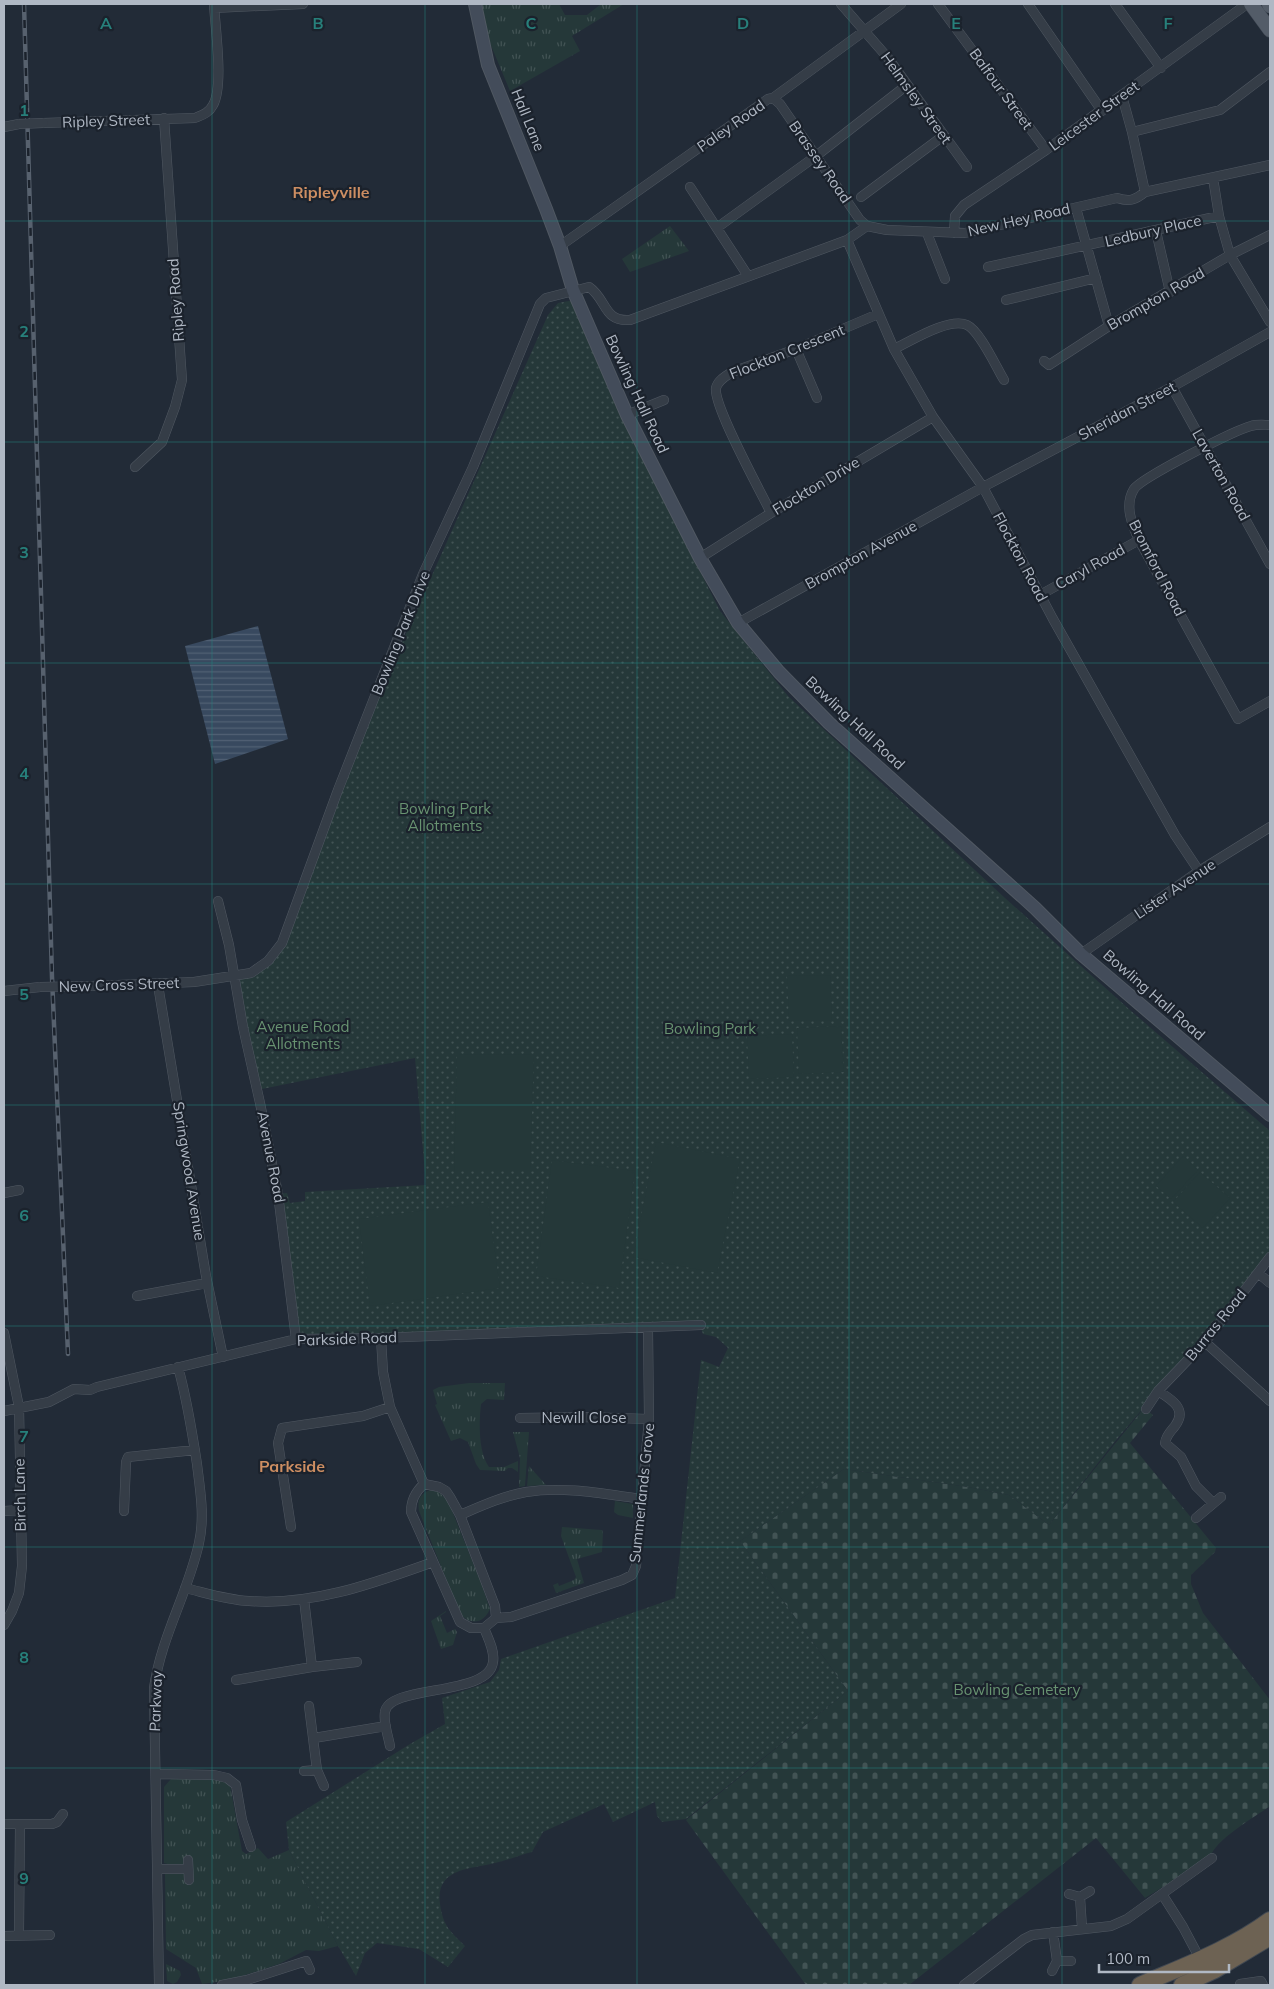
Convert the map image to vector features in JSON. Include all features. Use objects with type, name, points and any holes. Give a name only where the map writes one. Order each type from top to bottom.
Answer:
[{"type":"highway","points":[[1140,1985],[1200,1960],[1254,1932],[1270,1920]]},
{"type":"highway","points":[[1182,1985],[1215,1970],[1270,1937]]},
{"type":"main road","points":[[1249,4],[1270,30]]},
{"type":"street","points":[[214,6],[303,4]]},
{"type":"street","name":"Hall Lane","points":[[475,4],[488,65],[560,246]]},
{"type":"street","name":"Helmsley Street","points":[[842,4],[907,85],[967,166]]},
{"type":"street","name":"Paley Road","points":[[560,246],[768,99],[773,98],[901,4]]},
{"type":"street","name":"Balfour Street","points":[[938,4],[1046,150]]},
{"type":"street","points":[[1028,4],[1102,110]]},
{"type":"street","points":[[1115,4],[1161,68]]},
{"type":"street","name":"Leicester Street","points":[[954,233],[955,216],[964,205],[1046,150],[1249,4]]},
{"type":"street","name":"Ripley Street","points":[[4,127],[19,124],[195,118],[207,113],[217,97],[218,78],[214,6]]},
{"type":"street","points":[[1132,132],[1220,110],[1270,72]]},
{"type":"street","points":[[718,227],[816,156],[907,85]]},
{"type":"street","points":[[1122,96],[1132,132],[1144,192]]},
{"type":"street","name":"Brassey Road","points":[[773,98],[780,104],[844,199],[867,226]]},
{"type":"street","name":"Ripley Road","points":[[135,467],[162,442],[175,407],[182,380],[164,118]]},
{"type":"street","points":[[861,197],[944,136]]},
{"type":"street","name":"New Hey Road","points":[[867,226],[887,230],[927,233],[975,231],[1117,198],[1127,201],[1136,199],[1144,192],[1270,165]]},
{"type":"street","points":[[1213,178],[1219,216],[1230,255],[1270,322]]},
{"type":"street","points":[[690,187],[718,227],[748,276]]},
{"type":"street","points":[[1076,208],[1109,326]]},
{"type":"street","name":"Ledbury Place","points":[[988,267],[1219,216]]},
{"type":"street","points":[[573,290],[588,287],[596,292],[606,310],[614,318],[620,321],[630,320],[716,290],[748,276],[847,240],[867,226]]},
{"type":"street","points":[[1156,231],[1170,292]]},
{"type":"street","points":[[927,233],[945,279]]},
{"type":"street","name":"Brompton Road","points":[[1044,361],[1049,365],[1109,326],[1170,292],[1230,255],[1269,238]]},
{"type":"street","name":"Flockton Road","points":[[847,240],[894,349],[932,417],[983,487],[1040,595],[1175,835],[1198,872]]},
{"type":"street","name":"Bowling Hall Road","points":[[560,246],[573,290],[627,415],[700,558],[738,623],[779,672],[829,723],[1035,908],[1081,954],[1270,1115]]},
{"type":"street","points":[[1006,300],[1096,278]]},
{"type":"street","name":"Bowling Park Drive","points":[[234,977],[251,973],[268,961],[282,943],[338,790],[424,574],[474,467],[540,304],[546,298],[573,290]]},
{"type":"street","name":"Flockton Crescent","points":[[771,513],[726,422],[717,399],[716,388],[722,378],[732,372],[796,349],[878,314]]},
{"type":"street","points":[[894,349],[945,325],[957,323],[968,325],[975,332],[1005,380]]},
{"type":"street","name":"Sheridan Street","points":[[983,487],[1172,387],[1270,332]]},
{"type":"street","points":[[796,349],[817,398]]},
{"type":"street","name":"Laverton Road","points":[[1172,387],[1270,564]]},
{"type":"street","points":[[627,415],[664,400]]},
{"type":"street","name":"Flockton Drive","points":[[700,558],[771,513],[932,417]]},
{"type":"street","name":"Bromford Road","points":[[1270,425],[1252,426],[1206,447],[1144,480],[1134,489],[1129,512],[1139,540],[1238,719],[1270,701]]},
{"type":"street","name":"Brompton Avenue","points":[[738,623],[983,487]]},
{"type":"street","name":"Caryl Road","points":[[1040,595],[1139,540]]},
{"type":"street","name":"Lister Avenue","points":[[1081,954],[1198,872],[1270,827]]},
{"type":"street","points":[[218,901],[234,977]]},
{"type":"street","name":"New Cross Street","points":[[4,991],[40,987],[158,985],[234,977]]},
{"type":"street","name":"Avenue Road","points":[[234,977],[278,1194],[296,1339]]},
{"type":"street","name":"Springwood Avenue","points":[[158,985],[207,1283],[223,1356]]},
{"type":"street","points":[[4,1193],[19,1190]]},
{"type":"street","name":"Burras Road","points":[[1146,1409],[1158,1391],[1205,1342],[1270,1256]]},
{"type":"street","points":[[1258,1272],[1270,1283]]},
{"type":"street","points":[[137,1296],[207,1283]]},
{"type":"street","name":"Parkside Road","points":[[4,1411],[49,1402],[74,1389],[90,1390],[296,1339],[381,1338],[701,1325]]},
{"type":"street","name":"Summerlands Grove","points":[[496,1618],[511,1617],[632,1575],[636,1566],[649,1419],[648,1328]]},
{"type":"street","name":"Birch Lane","points":[[4,1333],[19,1407],[22,1566],[19,1593],[12,1611],[4,1624]]},
{"type":"street","points":[[381,1338],[383,1372],[390,1407],[424,1484]]},
{"type":"street","points":[[1205,1342],[1270,1401]]},
{"type":"street","name":"Parkway","points":[[159,1985],[154,1688],[158,1663],[185,1588],[199,1541],[202,1519],[202,1501],[188,1402],[178,1367]]},
{"type":"street","points":[[1158,1391],[1174,1401],[1180,1412],[1177,1423],[1166,1437],[1165,1443],[1181,1457],[1196,1486],[1217,1500],[1196,1518]]},
{"type":"street","points":[[291,1527],[278,1443],[282,1428],[363,1416],[390,1407]]},
{"type":"street","name":"Newill Close","points":[[520,1418],[649,1419]]},
{"type":"street","points":[[124,1511],[126,1462],[128,1457],[194,1450]]},
{"type":"street","points":[[424,1484],[432,1484],[446,1491],[460,1515],[495,1606],[496,1618],[484,1628],[471,1628],[460,1622],[411,1512],[411,1502],[417,1490],[424,1484]]},
{"type":"street","points":[[460,1515],[488,1503],[524,1492],[551,1490],[642,1499]]},
{"type":"street","points":[[4,1511],[21,1510]]},
{"type":"street","points":[[185,1588],[249,1602],[304,1599],[358,1588],[432,1562]]},
{"type":"street","points":[[304,1599],[312,1666]]},
{"type":"street","points":[[392,1744],[386,1726],[385,1711],[389,1702],[397,1698],[473,1681],[488,1674],[494,1662],[492,1649],[484,1628]]},
{"type":"street","points":[[237,1679],[312,1666],[357,1662]]},
{"type":"street","points":[[309,1706],[317,1770],[324,1786]]},
{"type":"street","points":[[314,1738],[386,1726]]},
{"type":"street","points":[[304,1771],[317,1770]]},
{"type":"street","points":[[156,1774],[214,1775],[227,1778],[236,1785],[242,1820],[251,1847]]},
{"type":"street","points":[[4,1824],[52,1824],[57,1822],[63,1814]]},
{"type":"street","points":[[19,1934],[20,1824]]},
{"type":"street","points":[[970,1983],[1024,1939],[1032,1935],[1111,1926],[1127,1919],[1212,1858]]},
{"type":"street","points":[[158,1869],[188,1865],[189,1880]]},
{"type":"street","points":[[1069,1894],[1080,1897],[1090,1891]]},
{"type":"street","points":[[1162,1894],[1183,1927],[1200,1960]]},
{"type":"street","points":[[1080,1897],[1082,1928]]},
{"type":"street","points":[[1052,1971],[1056,1961],[1053,1932]]},
{"type":"street","points":[[4,1936],[19,1934],[50,1935]]},
{"type":"street","points":[[222,1985],[247,1980],[306,1961],[310,1970]]},
{"type":"street","points":[[1056,1961],[1071,1961]]},
{"type":"street","points":[[1202,1985],[1215,1970]]},
{"type":"street","points":[[1240,1984],[1261,1981],[1263,1985]]},
{"type":"green space","points":[[482,4],[559,4],[565,15],[587,15],[601,4],[624,4],[572,36],[580,51],[510,91],[485,31]]},
{"type":"green space","points":[[670,226],[689,251],[630,272],[622,259]]},
{"type":"green space","name":"Bowling Park","points":[[574,300],[616,405],[720,611],[788,696],[1005,898],[1130,1010],[1270,1131],[1270,1253],[1258,1273],[1117,1439],[1049,1525],[1009,1495],[968,1487],[844,1469],[740,1541],[848,1691],[686,1819],[662,1822],[657,1816],[655,1802],[613,1822],[604,1804],[543,1832],[532,1852],[457,1872],[443,1883],[440,1892],[443,1918],[448,1928],[465,1946],[448,1967],[419,1949],[377,1943],[365,1953],[356,1976],[338,1946],[289,1850],[286,1822],[445,1724],[442,1698],[490,1682],[499,1670],[501,1659],[675,1598],[701,1360],[719,1367],[728,1348],[716,1337],[703,1334],[700,1325],[296,1339],[278,1194],[287,1193],[290,1203],[305,1201],[305,1192],[426,1185],[415,1058],[257,1090],[234,977],[251,973],[282,943],[347,766],[548,315],[558,303]]},
{"type":"green space","points":[[830,975],[832,1020],[789,1021],[787,976]]},
{"type":"green space","points":[[841,1026],[844,1072],[799,1074],[797,1028]]},
{"type":"green space","points":[[792,1034],[794,1077],[749,1079],[747,1036]]},
{"type":"green space","points":[[457,1054],[534,1055],[530,1171],[454,1171]]},
{"type":"green space","points":[[656,1142],[740,1159],[717,1273],[633,1257]]},
{"type":"green space","points":[[1183,1156],[1198,1170],[1171,1199],[1156,1186]]},
{"type":"green space","points":[[552,1160],[635,1171],[619,1288],[536,1276]]},
{"type":"green space","points":[[1200,1172],[1230,1198],[1203,1228],[1173,1202]]},
{"type":"green space","points":[[488,1202],[500,1288],[370,1306],[359,1219]]},
{"type":"green space","points":[[469,1383],[505,1383],[504,1400],[487,1399],[481,1404],[481,1445],[485,1461],[489,1467],[504,1467],[518,1461],[518,1472],[512,1468],[508,1468],[505,1471],[480,1470],[468,1442],[460,1438],[451,1441],[435,1405],[437,1404],[433,1390],[439,1387]]},
{"type":"green space","name":"Bowling Cemetery","points":[[1144,1408],[1153,1415],[1130,1443],[1216,1548],[1215,1552],[1191,1575],[1191,1584],[1203,1613],[1270,1700],[1270,1806],[1227,1837],[1213,1851],[1210,1858],[1145,1898],[1096,1838],[909,1985],[806,1985],[686,1820],[848,1691],[740,1541],[844,1469],[968,1487],[1009,1495],[1049,1525]]},
{"type":"green space","points":[[513,1432],[529,1432],[525,1486],[519,1487],[520,1458]]},
{"type":"green space","points":[[529,1466],[546,1485],[527,1486]]},
{"type":"green space","points":[[430,1490],[439,1492],[448,1501],[480,1580],[490,1609],[481,1620],[468,1620],[460,1614],[419,1511],[418,1504],[420,1498]]},
{"type":"green space","points":[[615,1501],[633,1504],[633,1518],[618,1515],[614,1512]]},
{"type":"green space","points":[[562,1527],[602,1530],[602,1552],[577,1559],[584,1583],[556,1593],[553,1585],[558,1583],[559,1586],[574,1580],[576,1577],[561,1536]]},
{"type":"green space","points":[[446,1611],[440,1616],[447,1633],[455,1629],[457,1632],[453,1645],[441,1649],[431,1621]]},
{"type":"green space","points":[[171,1779],[219,1779],[224,1780],[230,1785],[242,1851],[246,1854],[258,1848],[268,1859],[289,1850],[338,1946],[319,1951],[306,1950],[279,1964],[230,1980],[202,1984],[196,1968],[166,1949],[165,1874],[169,1871],[183,1872],[186,1876],[184,1864],[178,1867],[164,1863],[164,1787]]},
{"type":"green space","points":[[166,1964],[180,1971],[181,1975],[177,1982],[173,1984],[167,1981]]},
{"type":"water","points":[[258,626],[288,739],[215,764],[185,646]]},
{"type":"railway","points":[[24,4],[52,977],[68,1354]]},
{"type":"district","name":"Ripleyville","points":[[331,192]]},
{"type":"district","name":"Parkside","points":[[292,1466]]},
{"type":"park label","name":"Bowling Park Allotments","points":[[445,818]]},
{"type":"park label","name":"Avenue Road Allotments","points":[[303,1036]]}]
